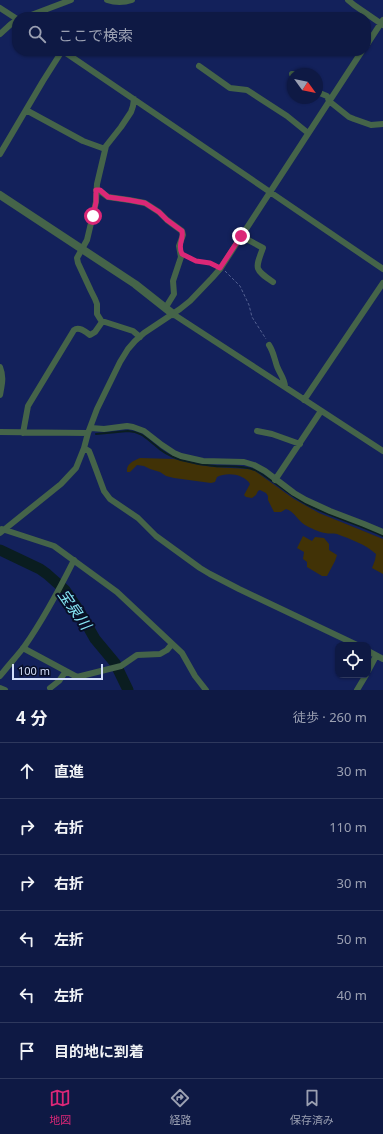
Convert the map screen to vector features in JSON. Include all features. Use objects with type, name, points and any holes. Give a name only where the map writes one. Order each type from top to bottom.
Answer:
[{"type":"street","points":[[39,12],[70,0]]},
{"type":"street","points":[[107,0],[121,3],[132,0]]},
{"type":"street","points":[[348,0],[365,12]]},
{"type":"street","points":[[0,8],[12,16]]},
{"type":"street","points":[[371,16],[382,23],[371,39]]},
{"type":"street","points":[[0,34],[12,23]]},
{"type":"street","points":[[0,154],[59,56]]},
{"type":"street","points":[[70,56],[383,269]]},
{"type":"street","points":[[1,531],[61,484],[76,468],[97,409],[128,349],[140,337],[190,301],[220,268],[359,56]]},
{"type":"street","points":[[199,66],[230,88],[246,90],[286,116],[308,133]]},
{"type":"street","points":[[323,94],[327,96],[329,101],[354,120],[371,125],[383,124]]},
{"type":"street","points":[[102,322],[98,314],[97,304],[77,258],[87,240],[90,229],[96,202],[97,184],[105,149],[131,112],[134,99]]},
{"type":"street","points":[[26,110],[82,141],[105,149]]},
{"type":"street","points":[[96,190],[100,190],[108,197],[145,203],[159,212],[182,231],[183,235],[179,246],[182,254],[173,280],[174,294],[166,308]]},
{"type":"street","points":[[0,195],[135,284],[172,314],[383,451]]},
{"type":"street","points":[[241,236],[263,248],[257,268],[262,274],[274,282]]},
{"type":"street","points":[[304,400],[383,283]]},
{"type":"street","points":[[102,322],[109,322],[127,329],[137,333],[140,337]]},
{"type":"street","points":[[23,433],[28,406],[72,332],[76,328],[79,328],[90,335],[93,334],[102,322]]},
{"type":"street","points":[[269,345],[272,349],[276,365],[285,382],[285,387]]},
{"type":"street","points":[[0,367],[3,383],[0,395]]},
{"type":"street","points":[[275,480],[321,411]]},
{"type":"street","points":[[0,432],[23,433],[89,431],[127,426],[138,428],[174,453],[181,456],[203,461],[244,462],[259,468],[294,493],[317,505],[383,532]]},
{"type":"street","points":[[257,431],[272,434],[300,444]]},
{"type":"street","points":[[84,448],[89,451],[92,456],[104,491],[110,499],[138,518],[156,536],[210,574],[351,642]]},
{"type":"street","points":[[1,531],[49,544],[74,560],[117,592],[182,653],[195,676],[206,690]]},
{"type":"street","points":[[0,676],[23,648],[41,620],[64,582],[74,560]]},
{"type":"street","points":[[23,648],[75,676],[80,677],[121,666],[137,655],[160,654],[167,650],[172,644]]},
{"type":"street","points":[[371,653],[383,659]]},
{"type":"street","points":[[371,665],[376,656]]},
{"type":"street","points":[[50,689],[59,681],[66,671]]},
{"type":"street","points":[[357,690],[364,678]]},
{"type":"street","points":[[0,688],[4,690]]},
{"type":"path","points":[[182,254],[196,261],[210,263],[220,268],[240,286],[249,305],[252,318],[269,345]]},
{"type":"shaded area","points":[[140,458],[174,459],[199,465],[248,469],[255,471],[294,499],[319,513],[383,539],[383,574],[372,568],[376,554],[372,550],[337,534],[312,529],[302,523],[292,512],[286,509],[281,512],[274,512],[268,500],[268,496],[260,490],[252,498],[246,497],[244,495],[250,484],[240,476],[230,474],[221,475],[217,477],[215,482],[211,483],[174,478],[144,466],[137,465],[130,472],[127,472],[129,465]]},
{"type":"shaded area","points":[[303,536],[312,541],[315,537],[324,538],[329,544],[329,550],[337,555],[327,576],[322,576],[307,567],[307,562],[303,559],[304,552],[297,548]]},
{"type":"waterway","points":[[96,434],[128,431],[136,432],[143,435],[164,452],[181,460],[215,466],[250,468],[268,478],[306,504],[383,536]]},
{"type":"waterway","name":"宝泉川","points":[[0,550],[40,569],[65,590],[95,639],[115,663],[128,690]]},
{"type":"route","points":[[93,216],[96,202],[96,190],[100,190],[103,194],[111,198],[145,203],[159,212],[167,220],[179,227],[183,232],[179,246],[182,254],[192,260],[210,263],[220,268],[241,236]]}]
